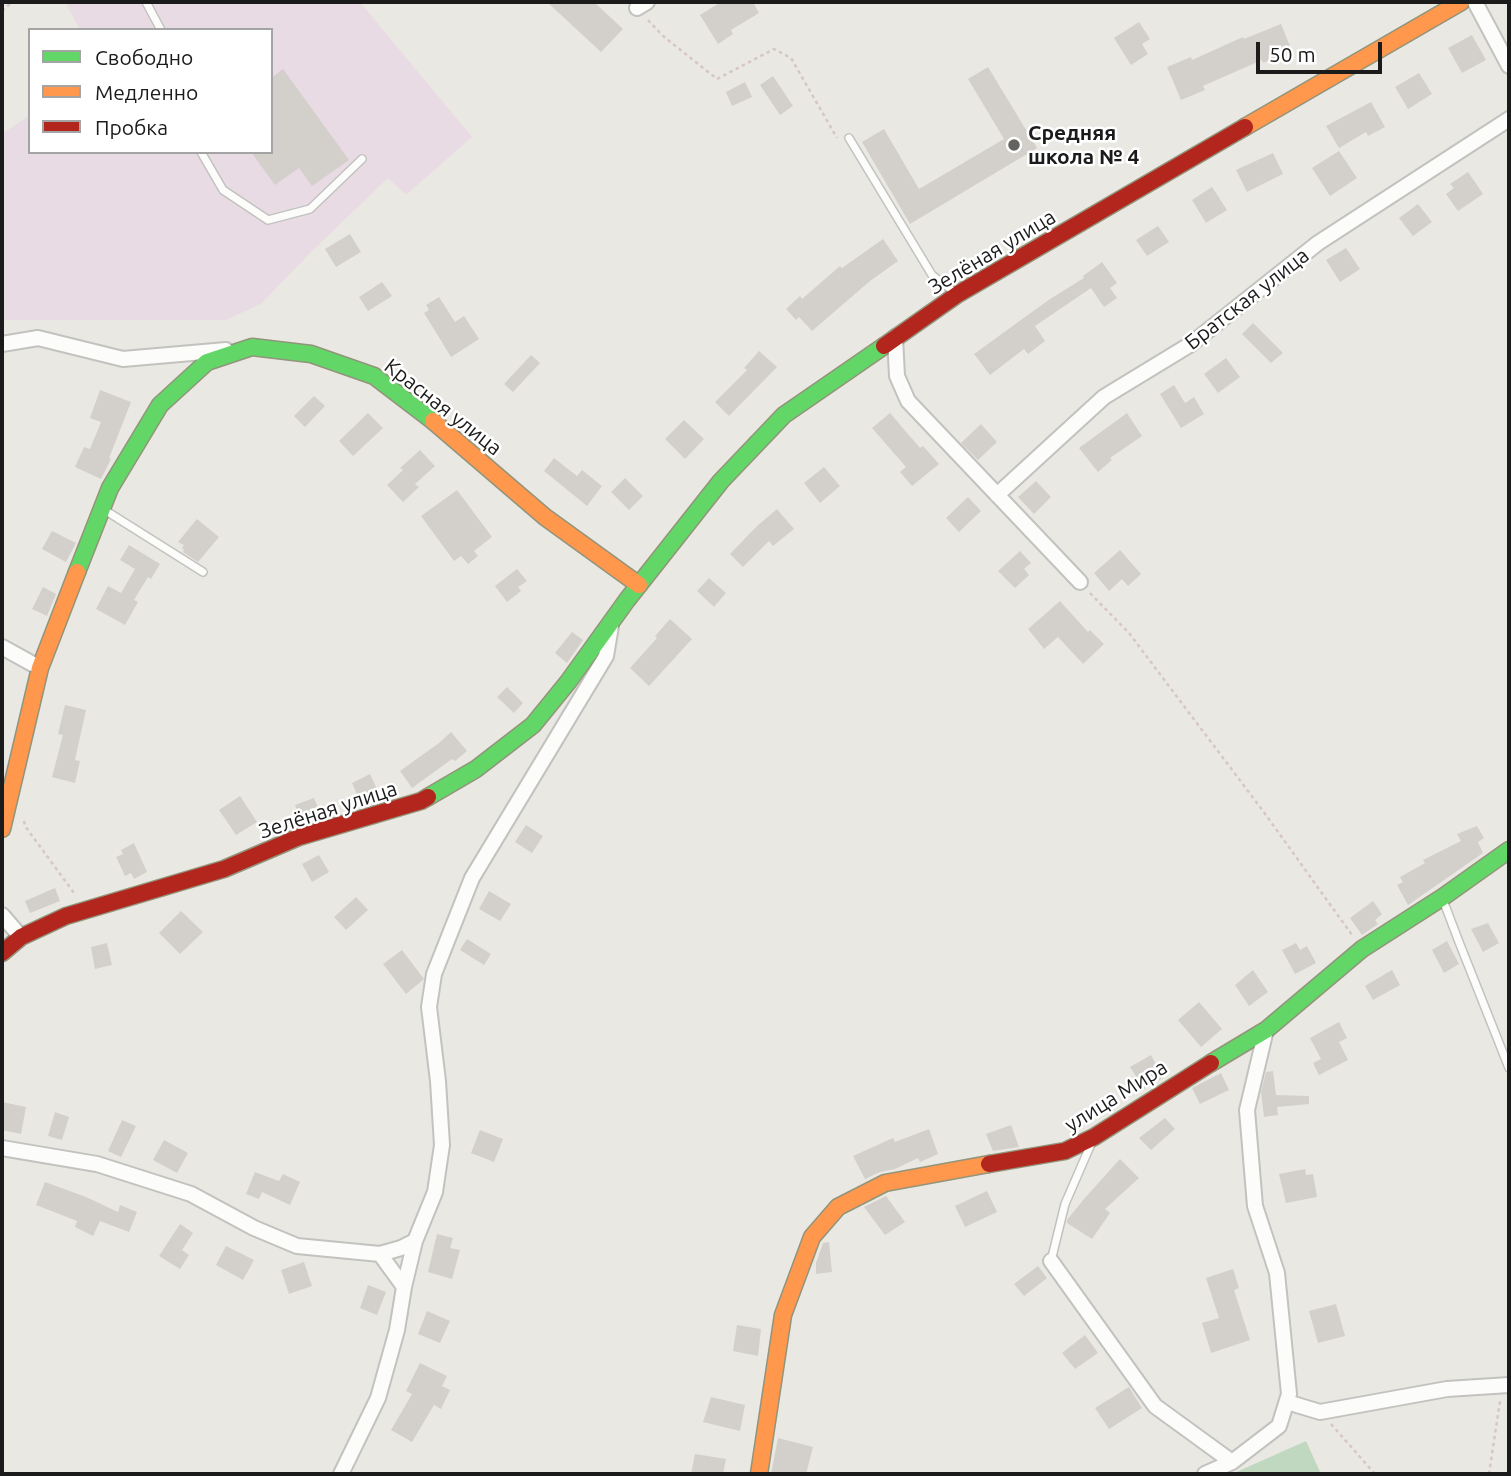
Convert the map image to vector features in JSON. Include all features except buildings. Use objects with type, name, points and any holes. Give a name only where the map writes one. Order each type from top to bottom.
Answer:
[{"type":"street","name":"Зелёная улица","points":[[2,953],[20,937],[66,916],[224,869],[299,837],[421,801],[476,769],[533,725],[721,481],[784,415],[958,295],[1461,2]]},
{"type":"street","points":[[1475,2],[1509,66]]},
{"type":"street","name":"Братская улица","points":[[997,495],[1104,397],[1191,344],[1318,243],[1509,119]]},
{"type":"street","points":[[895,337],[897,376],[908,401],[1080,582]]},
{"type":"street","points":[[2,344],[38,338],[123,359],[252,347]]},
{"type":"street","name":"Красная улица","points":[[2,829],[40,668],[110,488],[160,405],[207,362],[252,347],[311,354],[374,376],[429,417],[545,517],[639,585]]},
{"type":"street","name":"Зелёная улица","points":[[415,1241],[435,1192],[442,1144],[429,1007],[434,974],[472,878],[606,656],[612,621]]},
{"type":"street","points":[[2,648],[40,668]]},
{"type":"street","name":"улица Мира","points":[[760,1474],[783,1315],[812,1237],[838,1207],[885,1183],[1065,1151],[1094,1137],[1266,1030],[1362,949],[1443,897],[1509,850]]},
{"type":"street","points":[[2,915],[20,937]]},
{"type":"street","points":[[1205,1474],[1232,1462],[1279,1426],[1288,1398],[1277,1273],[1255,1206],[1247,1110],[1266,1030]]},
{"type":"street","points":[[2,1148],[97,1164],[191,1194],[254,1228],[297,1246],[380,1254],[415,1241]]},
{"type":"street","points":[[341,1474],[378,1398],[397,1330],[415,1241]]},
{"type":"street","points":[[380,1254],[404,1287]]},
{"type":"street","points":[[1051,1261],[1155,1406],[1232,1462]]},
{"type":"street","points":[[1288,1398],[1320,1412],[1447,1389],[1507,1383]]},
{"type":"lane","points":[[146,2],[160,28]]},
{"type":"lane","points":[[849,138],[932,275],[958,295]]},
{"type":"lane","points":[[202,154],[223,190],[268,220],[310,209],[362,159]]},
{"type":"lane","points":[[102,509],[203,572]]},
{"type":"lane","points":[[1443,897],[1509,1068]]},
{"type":"lane","points":[[1051,1261],[1065,1204],[1094,1137]]},
{"type":"path","points":[[2,11],[12,2]]},
{"type":"path","points":[[642,5],[663,36],[717,79],[774,49],[791,58],[839,141],[849,138]]},
{"type":"path","points":[[1080,582],[1129,633],[1263,811],[1362,949]]},
{"type":"path","points":[[22,815],[25,826],[86,910]]},
{"type":"path","points":[[1489,1474],[1507,1383]]},
{"type":"path","points":[[1320,1412],[1375,1474]]},
{"type":"shaded area","points":[[65,2],[360,2],[472,137],[406,195],[388,178],[261,304],[226,320],[2,320],[2,134],[28,116],[28,154],[273,154],[273,28],[79,28]]},
{"type":"green space","points":[[1306,1441],[1321,1474],[1232,1474]]},
{"type":"traffic: fast","points":[[428,797],[476,769],[533,725],[721,481],[784,415],[884,346]]},
{"type":"traffic: fast","points":[[77,572],[110,488],[160,405],[207,362],[252,347],[311,354],[374,376],[433,421]]},
{"type":"traffic: fast","points":[[1211,1063],[1266,1030],[1362,949],[1443,897],[1509,850]]},
{"type":"traffic: slow","points":[[1245,127],[1461,2]]},
{"type":"traffic: slow","points":[[433,421],[545,517],[639,585]]},
{"type":"traffic: slow","points":[[2,829],[40,668],[77,572]]},
{"type":"traffic: slow","points":[[759,1474],[783,1315],[812,1237],[838,1207],[885,1183],[989,1164]]},
{"type":"traffic: jam","points":[[884,346],[958,294],[1245,127]]},
{"type":"traffic: jam","points":[[2,953],[21,937],[66,916],[224,869],[299,837],[428,797]]},
{"type":"traffic: jam","points":[[989,1164],[1065,1151],[1094,1137],[1211,1063]]},
{"type":"place","name":"Средняя школа № 4","points":[[1014,145]]}]
